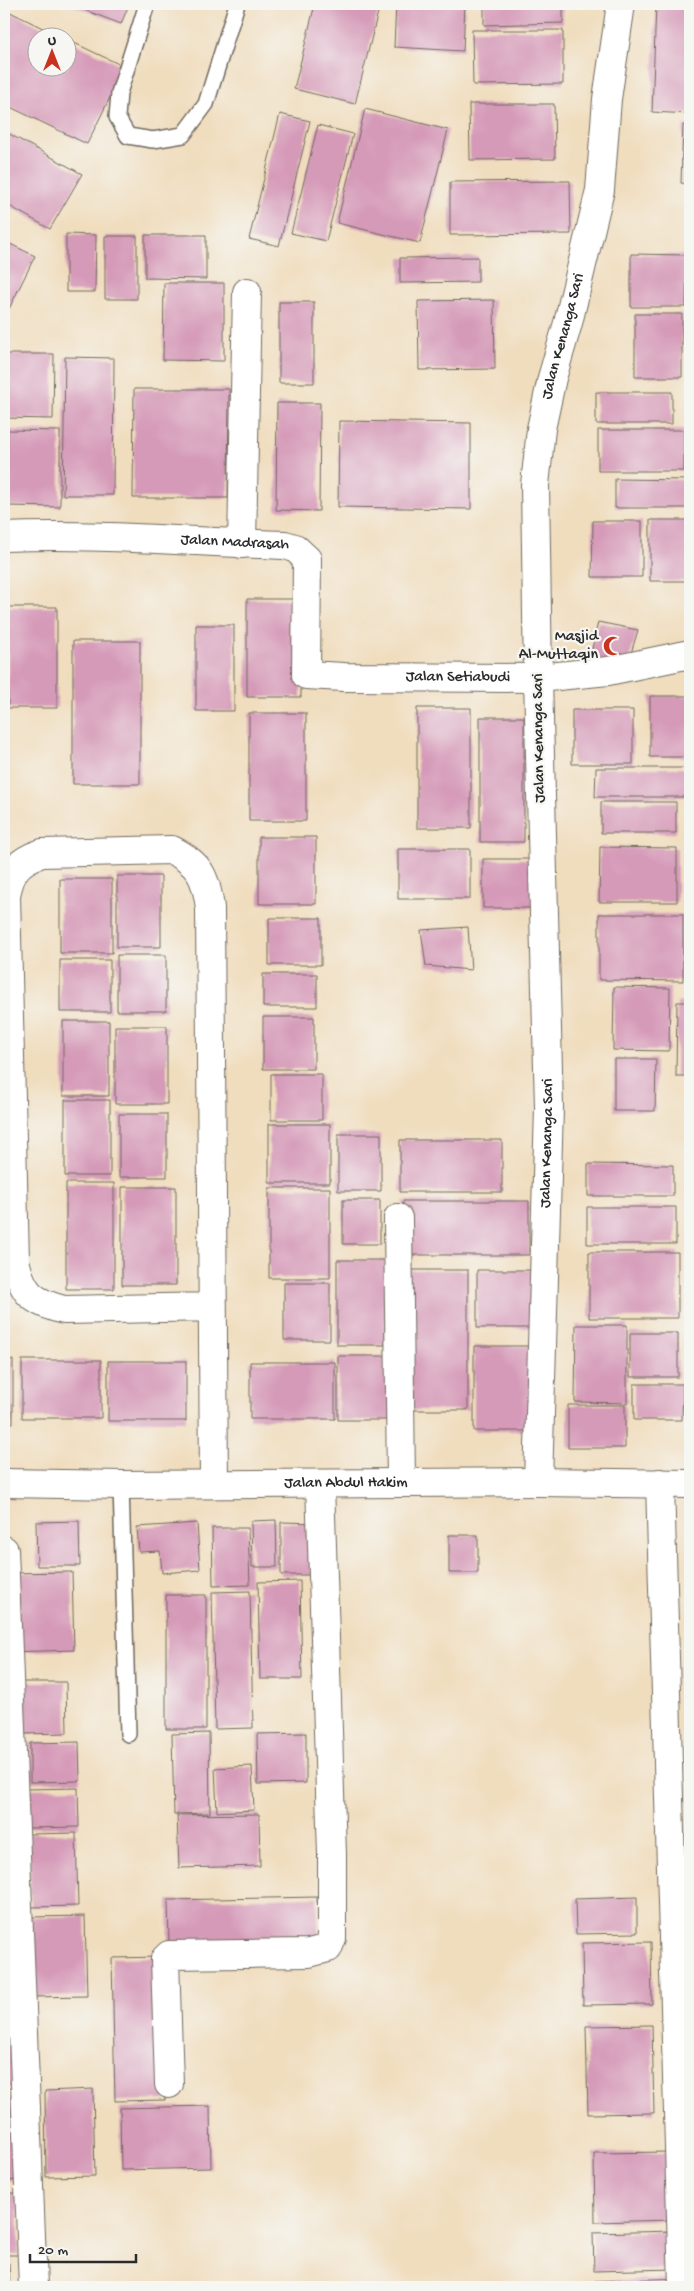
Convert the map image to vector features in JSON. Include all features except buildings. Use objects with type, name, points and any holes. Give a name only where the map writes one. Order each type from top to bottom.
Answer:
[{"type":"street","name":"Jalan Kenanga Sari","points":[[538,1482],[549,1108],[535,485],[541,429],[552,378],[568,323],[600,190],[607,98],[620,4]]},
{"type":"street","points":[[242,544],[247,292]]},
{"type":"street","name":"Jalan Madrasah","points":[[4,537],[126,536],[285,545],[295,548],[307,559],[306,675],[344,677]]},
{"type":"street","name":"Jalan Setiabudi","points":[[344,677],[538,678],[608,671],[690,655]]},
{"type":"street","points":[[212,1307],[64,1310],[45,1305],[28,1294],[19,1278],[15,1250],[6,895],[9,879],[17,866],[28,858],[42,853],[172,850],[191,861],[204,878],[210,908],[214,1484]]},
{"type":"street","points":[[398,1218],[401,1483]]},
{"type":"street","name":"Jalan Abdul Hakim","points":[[4,1483],[121,1485],[538,1482],[690,1484]]},
{"type":"street","points":[[660,1483],[683,2287]]},
{"type":"street","points":[[169,2084],[165,1959],[169,1955],[309,1953],[328,1948],[332,1938],[332,1854],[320,1484]]},
{"type":"street","points":[[4,1550],[33,2287]]},
{"type":"lane","points":[[147,4],[119,93],[118,117],[128,136],[153,140],[183,135],[206,104],[237,4]]},
{"type":"lane","points":[[121,1485],[128,1734]]},
{"type":"place","name":"Masjid Al-Muttaqin","points":[[613,646]]}]
